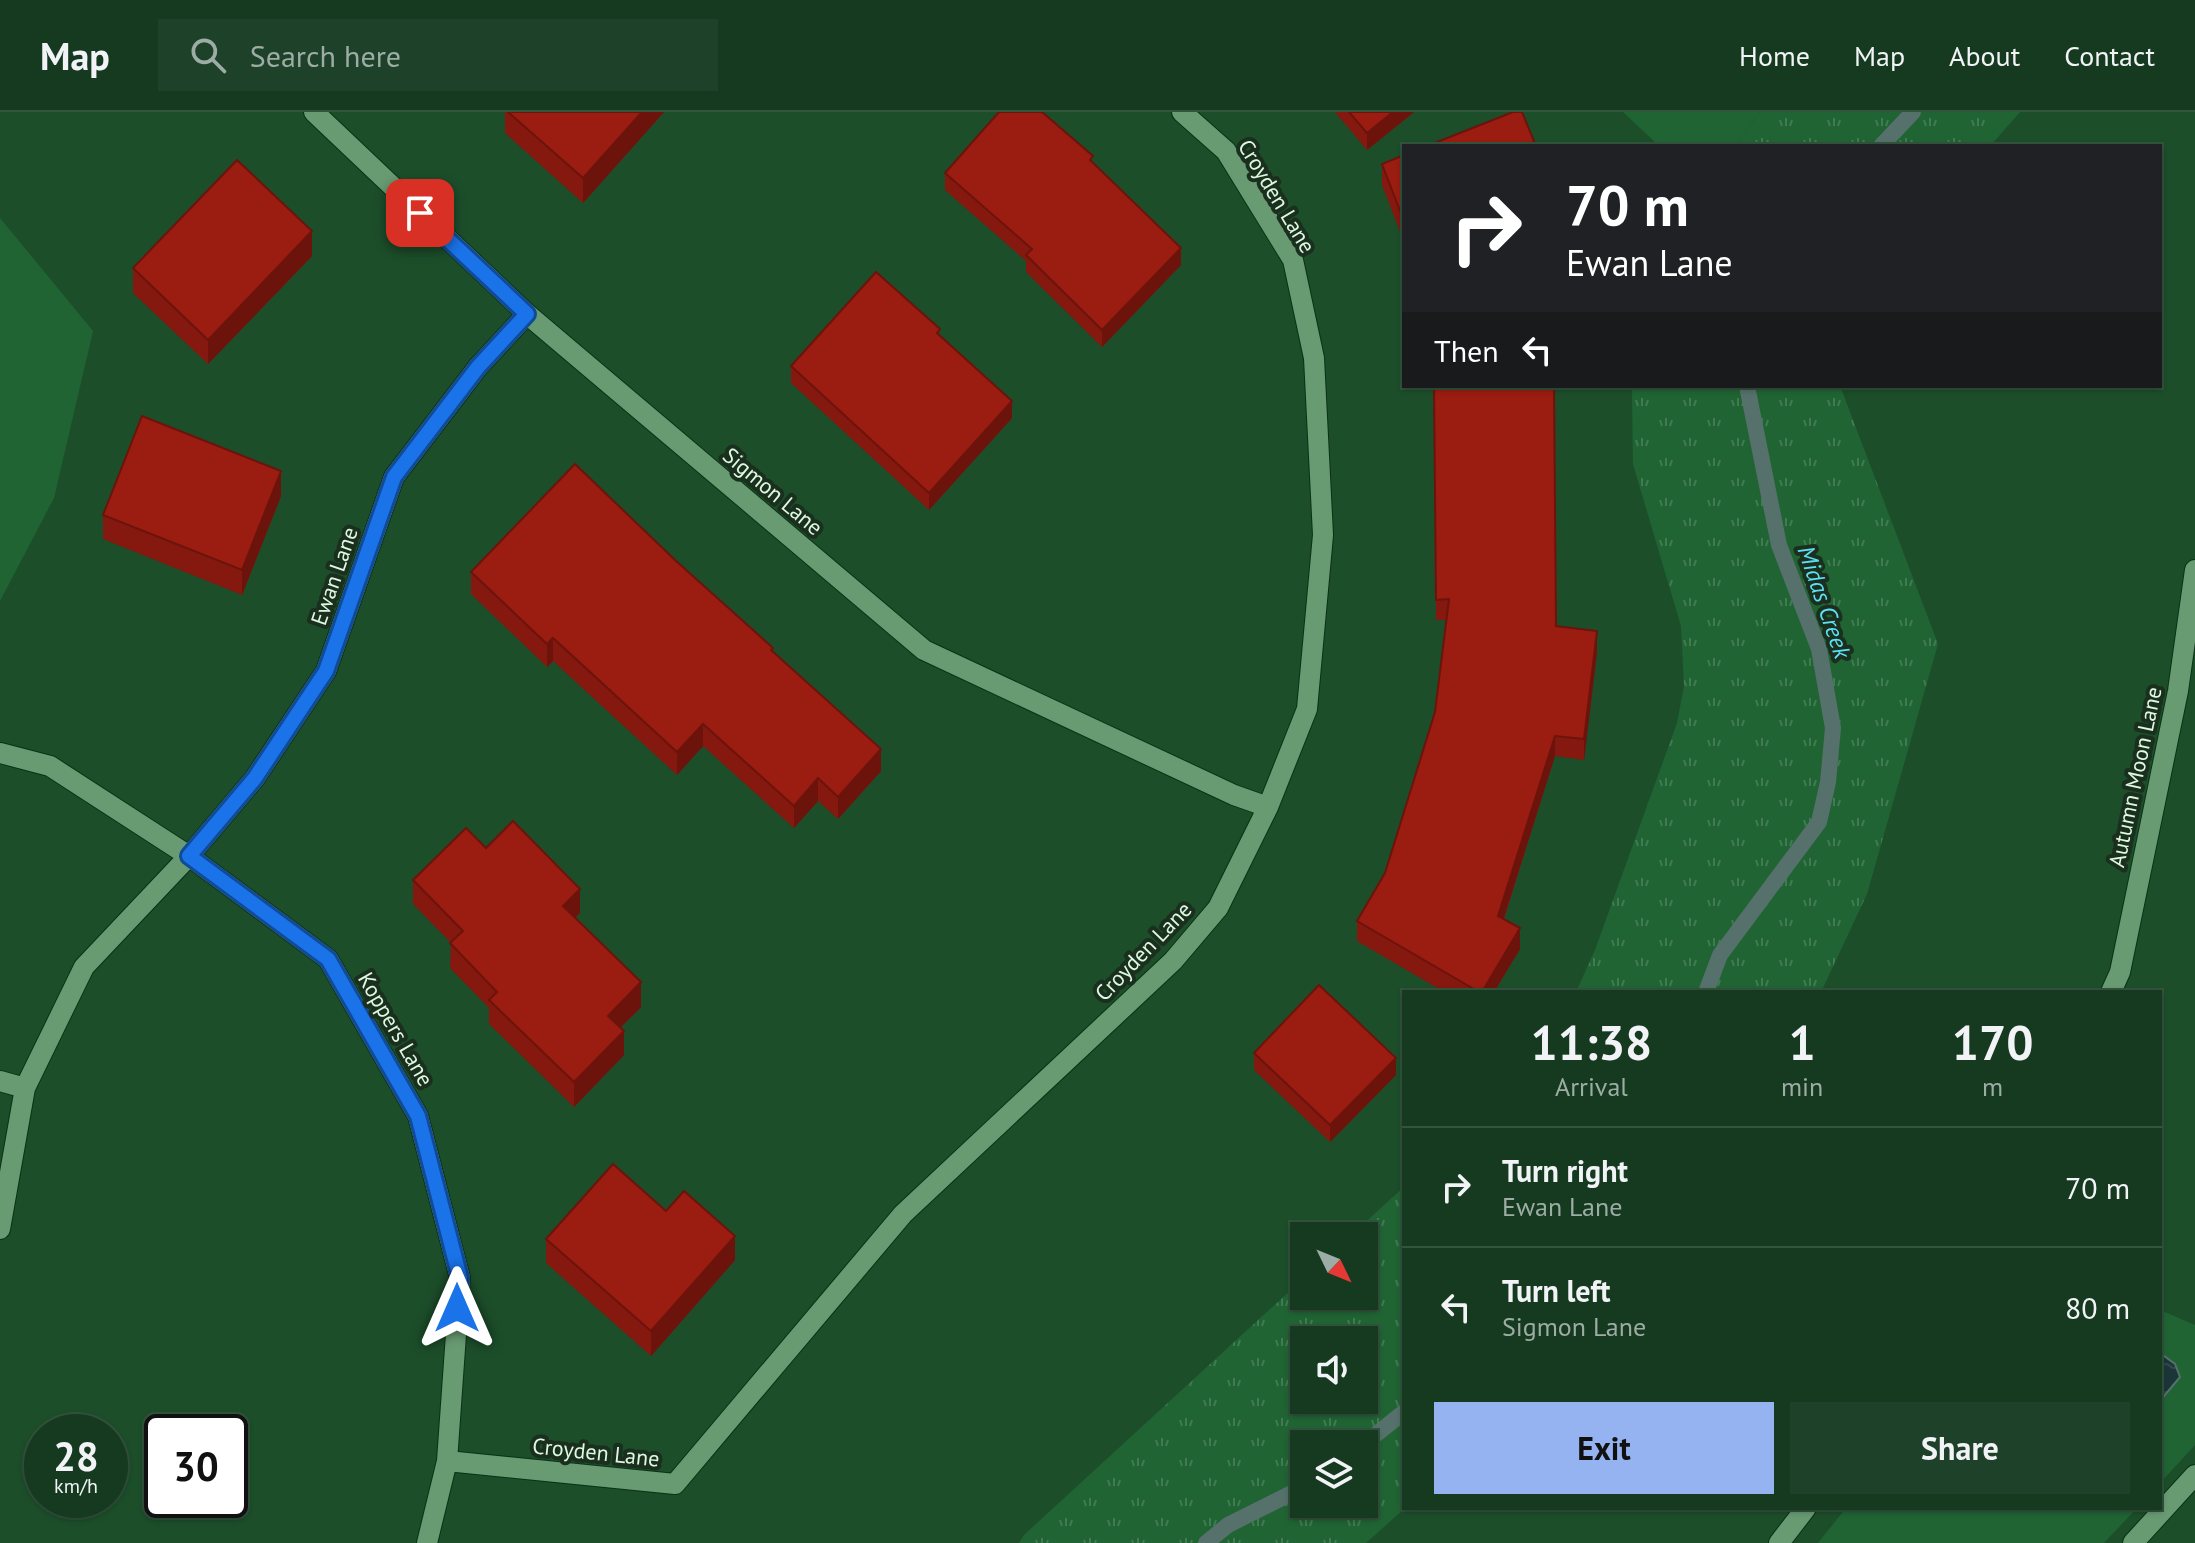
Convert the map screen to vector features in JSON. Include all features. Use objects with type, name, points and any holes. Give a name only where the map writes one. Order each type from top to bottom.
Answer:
[{"type":"street","name":"Sigmon Lane","points":[[314,112],[527,314],[924,650],[1234,795],[1268,807]]},
{"type":"street","name":"Croyden Lane","points":[[447,1461],[675,1484],[903,1214],[1173,961],[1218,908],[1268,807],[1307,709],[1323,535],[1314,358],[1293,260],[1226,151],[1182,112]]},
{"type":"street","name":"Ewan Lane","points":[[0,1229],[25,1088],[84,967],[189,856],[255,778],[326,671],[394,477],[478,367],[527,314]]},
{"type":"street","name":"Autumn Moon Lane","points":[[2112,990],[2120,972],[2178,691],[2195,570]]},
{"type":"street","name":"Koppers Lane","points":[[0,753],[50,766],[189,856],[328,959],[418,1116],[460,1278],[447,1461],[427,1543]]},
{"type":"street","points":[[0,1081],[25,1088]]},
{"type":"street","points":[[2133,1543],[2195,1475]]},
{"type":"street","points":[[1779,1543],[1804,1510]]},
{"type":"green space","points":[[1623,112],[1760,112],[1736,144],[1657,144]]},
{"type":"green space","points":[[1760,112],[2020,112],[1992,144],[1736,144]]},
{"type":"green space","points":[[0,218],[93,331],[54,498],[0,601]]},
{"type":"green space","points":[[1632,388],[1843,388],[1938,644],[1867,894],[1822,990],[1577,990],[1595,950],[1677,723],[1684,686],[1681,626],[1633,464]]},
{"type":"green space","points":[[1402,1189],[1403,1510],[1366,1543],[1019,1543],[1024,1535],[1290,1291],[1290,1310],[1378,1310],[1378,1222],[1365,1222]]},
{"type":"green space","points":[[2162,1311],[2195,1325],[2195,1445],[2162,1481]]},
{"type":"green space","points":[[1844,1510],[2135,1510],[2104,1543],[1818,1543]]},
{"type":"water","points":[[2162,1354],[2175,1364],[2180,1377],[2162,1399]]},
{"type":"building","points":[[508,112],[642,112],[583,178]]},
{"type":"building","points":[[999,112],[1042,112],[1093,156],[1090,160],[1181,248],[1102,330],[1026,255],[1032,249],[945,173]]},
{"type":"building","points":[[1349,112],[1393,112],[1367,133]]},
{"type":"building","points":[[1513,112],[1522,112],[1535,144],[1432,144]]},
{"type":"building","points":[[1402,156],[1402,216],[1382,164]]},
{"type":"building","points":[[237,160],[312,231],[208,340],[133,268]]},
{"type":"building","points":[[876,272],[940,329],[937,333],[1012,401],[929,493],[791,366]]},
{"type":"building","points":[[1434,388],[1554,388],[1556,626],[1597,631],[1584,739],[1555,736],[1498,916],[1520,928],[1483,990],[1476,990],[1357,921],[1385,873],[1435,712],[1449,599],[1436,600]]},
{"type":"building","points":[[142,416],[281,471],[242,570],[103,515]]},
{"type":"building","points":[[575,464],[773,648],[771,650],[881,749],[838,797],[818,778],[794,806],[703,724],[677,752],[553,638],[547,644],[471,572]]},
{"type":"building","points":[[513,821],[580,889],[563,906],[641,982],[608,1016],[624,1031],[574,1082],[489,1000],[497,992],[450,943],[463,931],[413,880],[466,828],[486,848]]},
{"type":"building","points":[[1319,985],[1396,1058],[1330,1125],[1254,1053]]},
{"type":"building","points":[[613,1164],[666,1211],[684,1191],[735,1236],[651,1331],[546,1239]]},
{"type":"waterway","name":"Midas Creek","points":[[1883,144],[1913,112]]},
{"type":"waterway","name":"Midas Creek","points":[[1707,990],[1720,955],[1819,822],[1828,782],[1833,728],[1819,649],[1779,545],[1747,388]]},
{"type":"waterway","name":"Midas Creek","points":[[1378,1433],[1402,1414]]},
{"type":"waterway","name":"Midas Creek","points":[[1206,1543],[1228,1525],[1290,1494]]},
{"type":"route","points":[[420,213],[527,314],[478,367],[394,477],[326,671],[255,778],[189,856],[328,959],[418,1116],[460,1278],[457,1308]]}]
